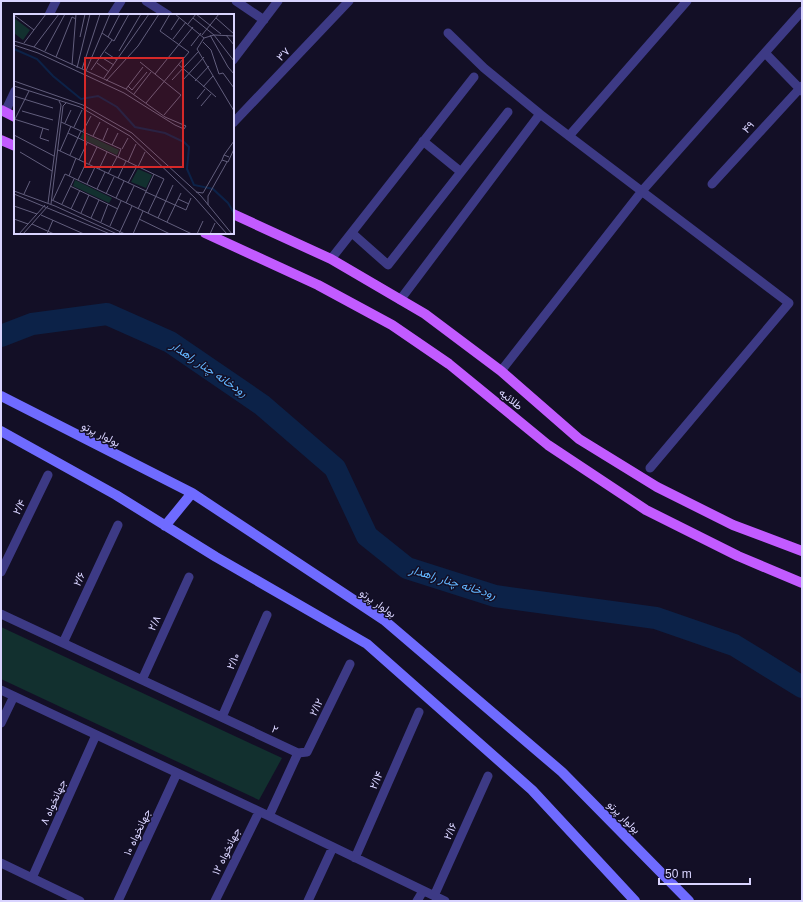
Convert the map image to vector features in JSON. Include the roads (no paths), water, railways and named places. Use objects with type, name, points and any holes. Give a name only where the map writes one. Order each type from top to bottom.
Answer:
[{"type":"main road","points":[[1,140],[14,146]]},
{"type":"main road","name":"طلائیه","points":[[234,214],[331,259],[425,314],[501,371],[579,439],[657,487],[733,525],[802,551]]},
{"type":"main road","name":"طلائیه","points":[[207,234],[318,285],[392,325],[449,364],[548,445],[646,510],[738,556],[802,584]]},
{"type":"main road","name":"بولوار پرتو","points":[[1,396],[192,493],[384,620],[562,772],[689,901]]},
{"type":"main road","points":[[1,431],[116,495],[223,561],[367,644],[532,790],[635,901]]},
{"type":"main road","points":[[165,526],[192,493]]},
{"type":"street","points":[[50,14],[56,1]]},
{"type":"street","points":[[113,14],[121,1]]},
{"type":"street","points":[[146,1],[166,14]]},
{"type":"street","points":[[236,1],[264,20]]},
{"type":"street","points":[[234,58],[278,1]]},
{"type":"street","name":"۳۷","points":[[234,122],[349,1]]},
{"type":"street","points":[[569,136],[687,1]]},
{"type":"street","points":[[501,371],[642,191],[802,11]]},
{"type":"street","points":[[448,34],[484,68],[540,114],[789,303],[650,468]]},
{"type":"street","points":[[766,53],[801,89]]},
{"type":"street","points":[[331,259],[474,77]]},
{"type":"street","name":"۴۹","points":[[712,184],[801,89]]},
{"type":"street","points":[[7,113],[14,94]]},
{"type":"street","points":[[352,233],[388,265],[508,112]]},
{"type":"street","points":[[400,300],[540,114]]},
{"type":"street","points":[[423,141],[461,172]]},
{"type":"street","name":"۲/۴","points":[[1,572],[48,475]]},
{"type":"street","name":"۲/۶","points":[[62,642],[118,525]]},
{"type":"street","name":"۲/۸","points":[[142,680],[188,577]]},
{"type":"street","name":"۲","points":[[1,614],[298,753]]},
{"type":"street","name":"۲/۱۰","points":[[222,717],[267,615]]},
{"type":"street","name":"۲/۱۲","points":[[298,753],[307,752],[350,664]]},
{"type":"street","points":[[1,690],[269,816],[445,901]]},
{"type":"street","points":[[1,723],[14,696]]},
{"type":"street","name":"۲/۱۴","points":[[355,858],[419,712]]},
{"type":"street","name":"جهانخواه ۸","points":[[32,878],[96,735]]},
{"type":"street","points":[[269,816],[298,753]]},
{"type":"street","name":"جهانخواه ۱۰","points":[[118,901],[177,773]]},
{"type":"street","name":"۲/۱۶","points":[[434,896],[488,776]]},
{"type":"street","name":"جهانخواه ۱۲","points":[[215,901],[259,812]]},
{"type":"street","points":[[308,901],[333,847]]},
{"type":"street","points":[[1,865],[80,901]]},
{"type":"street","points":[[417,901],[423,891]]},
{"type":"waterway","name":"رودخانه چنار راهدار","points":[[1,336],[32,324],[107,314],[170,342],[262,405],[335,468],[367,536],[407,568],[495,596],[656,618],[734,645],[802,687]]}]
